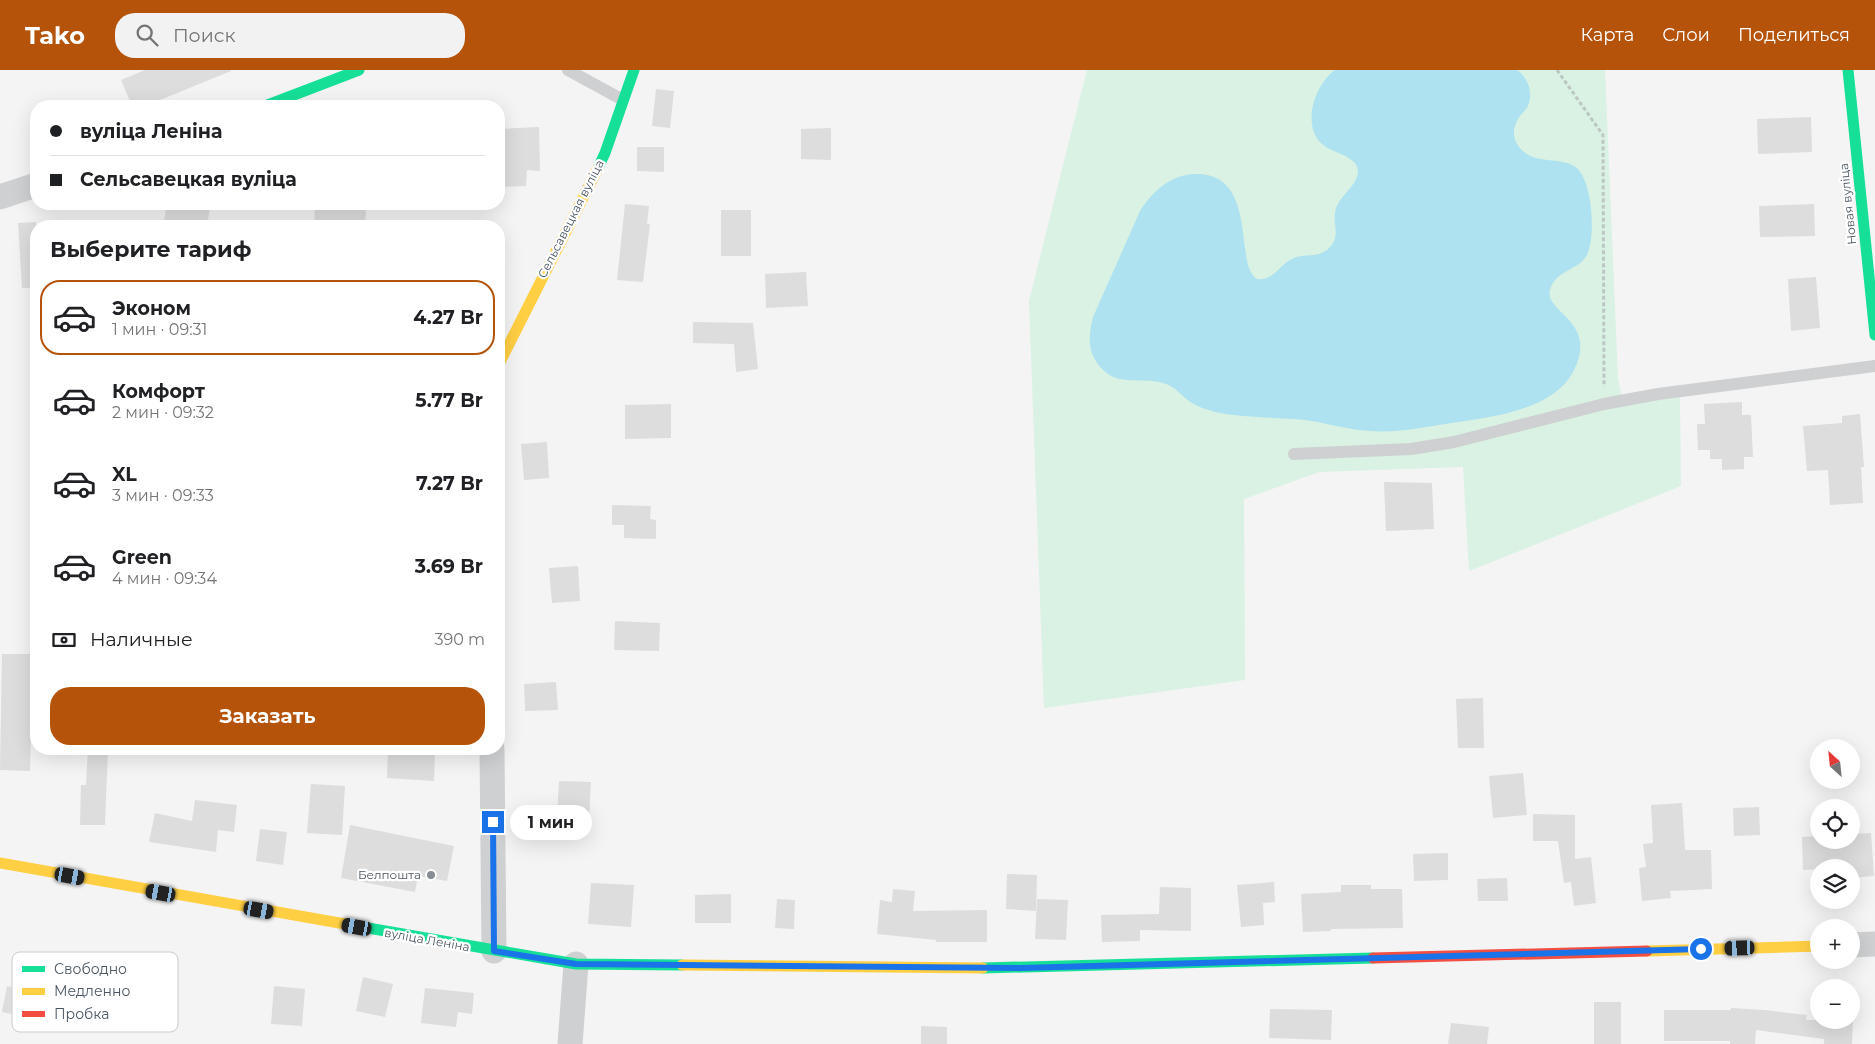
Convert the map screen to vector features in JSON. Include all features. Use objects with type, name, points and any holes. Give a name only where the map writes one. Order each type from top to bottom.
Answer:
[{"type":"street","points":[[281,100],[359,70]]},
{"type":"street","name":"Сельсавецкая вуліца","points":[[505,352],[605,153],[634,70]]},
{"type":"street","name":"Новая вуліца","points":[[1848,70],[1875,335]]},
{"type":"street","points":[[0,197],[30,187]]},
{"type":"street","points":[[492,755],[494,951]]},
{"type":"street","name":"вуліца Леніна","points":[[0,864],[576,964],[1021,968],[1810,946]]},
{"type":"street","points":[[1860,945],[1875,944]]},
{"type":"street","points":[[570,1044],[576,964]]},
{"type":"lane","points":[[568,70],[623,100]]},
{"type":"lane","points":[[1294,454],[1411,449],[1454,442],[1604,404],[1658,394],[1875,366]]},
{"type":"path","points":[[1557,70],[1603,135],[1604,404]]},
{"type":"green space","points":[[1087,70],[1605,70],[1618,378],[1623,404],[1680,397],[1681,486],[1469,571],[1463,467],[1319,472],[1244,499],[1245,680],[1044,708],[1029,301]]},
{"type":"water","points":[[1335,70],[1517,70],[1525,77],[1529,87],[1530,98],[1527,108],[1514,128],[1514,137],[1517,145],[1530,156],[1568,163],[1574,166],[1580,172],[1585,182],[1591,208],[1591,235],[1587,255],[1578,264],[1557,278],[1550,290],[1550,298],[1576,330],[1580,341],[1580,355],[1573,372],[1563,385],[1550,396],[1516,411],[1479,419],[1408,430],[1370,431],[1305,420],[1215,412],[1192,403],[1169,385],[1150,381],[1125,380],[1110,375],[1103,370],[1094,358],[1090,345],[1093,317],[1140,211],[1163,185],[1178,177],[1195,174],[1209,175],[1220,180],[1229,188],[1239,209],[1248,265],[1251,273],[1257,279],[1268,278],[1292,259],[1322,253],[1331,246],[1335,238],[1335,213],[1337,207],[1355,181],[1358,170],[1353,161],[1322,144],[1312,126],[1313,105],[1317,95],[1328,76]]},
{"type":"building","points":[[145,70],[231,70],[160,100],[129,100],[121,80]]},
{"type":"building","points":[[656,89],[674,91],[670,128],[652,126]]},
{"type":"building","points":[[1811,117],[1812,152],[1758,154],[1757,119]]},
{"type":"building","points":[[539,127],[540,171],[527,170],[526,186],[505,187],[505,129]]},
{"type":"building","points":[[831,128],[831,160],[801,159],[801,129]]},
{"type":"building","points":[[637,147],[664,147],[664,172],[637,171]]},
{"type":"building","points":[[625,204],[649,206],[647,224],[650,224],[643,282],[617,280]]},
{"type":"building","points":[[1814,204],[1815,236],[1760,237],[1759,206]]},
{"type":"building","points":[[166,210],[210,210],[208,220],[164,220]]},
{"type":"building","points":[[315,210],[366,210],[365,220],[314,220]]},
{"type":"building","points":[[721,210],[751,210],[751,256],[721,256]]},
{"type":"building","points":[[30,222],[30,288],[22,288],[18,223]]},
{"type":"building","points":[[806,272],[808,306],[766,308],[765,274]]},
{"type":"building","points":[[1816,277],[1820,328],[1791,331],[1788,279]]},
{"type":"building","points":[[693,322],[753,323],[758,369],[736,372],[734,344],[693,343]]},
{"type":"building","points":[[1742,402],[1742,415],[1751,415],[1753,457],[1744,457],[1744,469],[1722,470],[1722,459],[1710,459],[1710,450],[1698,450],[1697,424],[1705,424],[1704,404]]},
{"type":"building","points":[[671,404],[671,438],[625,439],[625,405]]},
{"type":"building","points":[[1860,414],[1864,467],[1861,467],[1863,503],[1830,505],[1828,470],[1807,471],[1803,426],[1842,423],[1842,416]]},
{"type":"building","points":[[547,442],[549,478],[524,480],[521,444]]},
{"type":"building","points":[[1384,482],[1432,483],[1434,529],[1386,531]]},
{"type":"building","points":[[612,505],[651,506],[650,519],[656,520],[656,539],[624,538],[624,525],[612,525]]},
{"type":"building","points":[[578,566],[580,601],[552,603],[549,568]]},
{"type":"building","points":[[615,621],[660,623],[659,651],[614,650]]},
{"type":"building","points":[[2,654],[30,654],[30,771],[0,770]]},
{"type":"building","points":[[556,682],[558,710],[525,711],[524,684]]},
{"type":"building","points":[[1483,698],[1484,748],[1458,748],[1456,699]]},
{"type":"building","points":[[88,755],[108,755],[105,825],[80,825],[81,785],[86,785]]},
{"type":"building","points":[[388,755],[435,755],[434,781],[387,778]]},
{"type":"building","points":[[1523,773],[1527,815],[1493,818],[1489,776]]},
{"type":"building","points":[[559,781],[591,782],[589,818],[557,816]]},
{"type":"building","points":[[311,784],[345,786],[342,835],[307,833]]},
{"type":"building","points":[[195,800],[237,805],[234,832],[218,830],[216,852],[149,842],[155,813],[192,821]]},
{"type":"building","points":[[1682,803],[1685,850],[1711,850],[1712,889],[1670,891],[1671,898],[1642,901],[1639,868],[1646,867],[1643,844],[1653,843],[1651,805]]},
{"type":"building","points":[[1759,807],[1760,835],[1734,836],[1733,808]]},
{"type":"building","points":[[1533,814],[1575,815],[1575,859],[1591,857],[1596,903],[1574,906],[1571,882],[1564,883],[1558,841],[1533,841]]},
{"type":"building","points":[[350,825],[454,846],[447,881],[418,876],[415,892],[341,878]]},
{"type":"building","points":[[260,829],[287,832],[283,865],[256,861]]},
{"type":"building","points":[[1871,833],[1874,876],[1860,877],[1860,859],[1810,859],[1810,870],[1803,870],[1802,837],[1810,837],[1810,849],[1860,849],[1860,834]]},
{"type":"building","points":[[1448,853],[1448,880],[1414,881],[1413,854]]},
{"type":"building","points":[[1007,874],[1037,875],[1036,911],[1006,909]]},
{"type":"building","points":[[1507,878],[1508,901],[1478,901],[1477,879]]},
{"type":"building","points":[[1274,882],[1275,902],[1263,903],[1264,925],[1241,927],[1237,885]]},
{"type":"building","points":[[591,883],[634,885],[631,927],[588,924]]},
{"type":"building","points":[[1341,885],[1371,885],[1371,889],[1402,889],[1403,928],[1331,929],[1331,931],[1303,932],[1301,894],[1341,892]]},
{"type":"building","points":[[1160,887],[1191,888],[1191,931],[1140,930],[1140,941],[1102,942],[1101,915],[1159,914]]},
{"type":"building","points":[[893,889],[915,891],[913,911],[987,910],[987,942],[936,942],[936,940],[877,934],[880,900],[892,902]]},
{"type":"building","points":[[731,894],[731,923],[695,923],[695,895]]},
{"type":"building","points":[[777,899],[795,900],[794,929],[775,928]]},
{"type":"building","points":[[1037,899],[1068,900],[1066,940],[1035,939]]},
{"type":"building","points":[[363,977],[393,984],[385,1017],[356,1011]]},
{"type":"building","points":[[7,986],[12,987],[12,1014],[2,1012]]},
{"type":"building","points":[[274,986],[305,989],[302,1026],[271,1024]]},
{"type":"building","points":[[425,988],[474,993],[472,1014],[458,1012],[456,1027],[421,1023]]},
{"type":"building","points":[[1594,1002],[1621,1002],[1621,1044],[1594,1044]]},
{"type":"building","points":[[1731,1008],[1764,1010],[1807,1015],[1806,1020],[1810,1020],[1810,1029],[1853,1029],[1852,1044],[1824,1044],[1824,1039],[1756,1030],[1755,1044],[1730,1044],[1730,1041],[1664,1041],[1664,1010],[1731,1010]]},
{"type":"building","points":[[1270,1009],[1332,1010],[1331,1040],[1269,1038]]},
{"type":"building","points":[[1451,1023],[1489,1027],[1487,1044],[1448,1044]]},
{"type":"building","points":[[921,1026],[947,1027],[947,1044],[921,1044]]},
{"type":"traffic: fast","points":[[281,100],[359,70]]},
{"type":"traffic: fast","points":[[598,168],[634,70]]},
{"type":"traffic: fast","points":[[1848,70],[1875,335]]},
{"type":"traffic: fast","points":[[345,924],[576,964],[682,965]]},
{"type":"traffic: fast","points":[[983,968],[1373,958]]},
{"type":"traffic: slow","points":[[505,352],[598,168]]},
{"type":"traffic: slow","points":[[0,863],[345,924]]},
{"type":"traffic: slow","points":[[1647,951],[1810,946]]},
{"type":"traffic: slow","points":[[682,965],[983,968]]},
{"type":"traffic: jam","points":[[1373,958],[1647,951]]},
{"type":"place","name":"Белпошта","points":[[431,875]]},
{"type":"route","points":[[493,822],[494,951],[576,964],[1021,968],[1701,949]]}]
